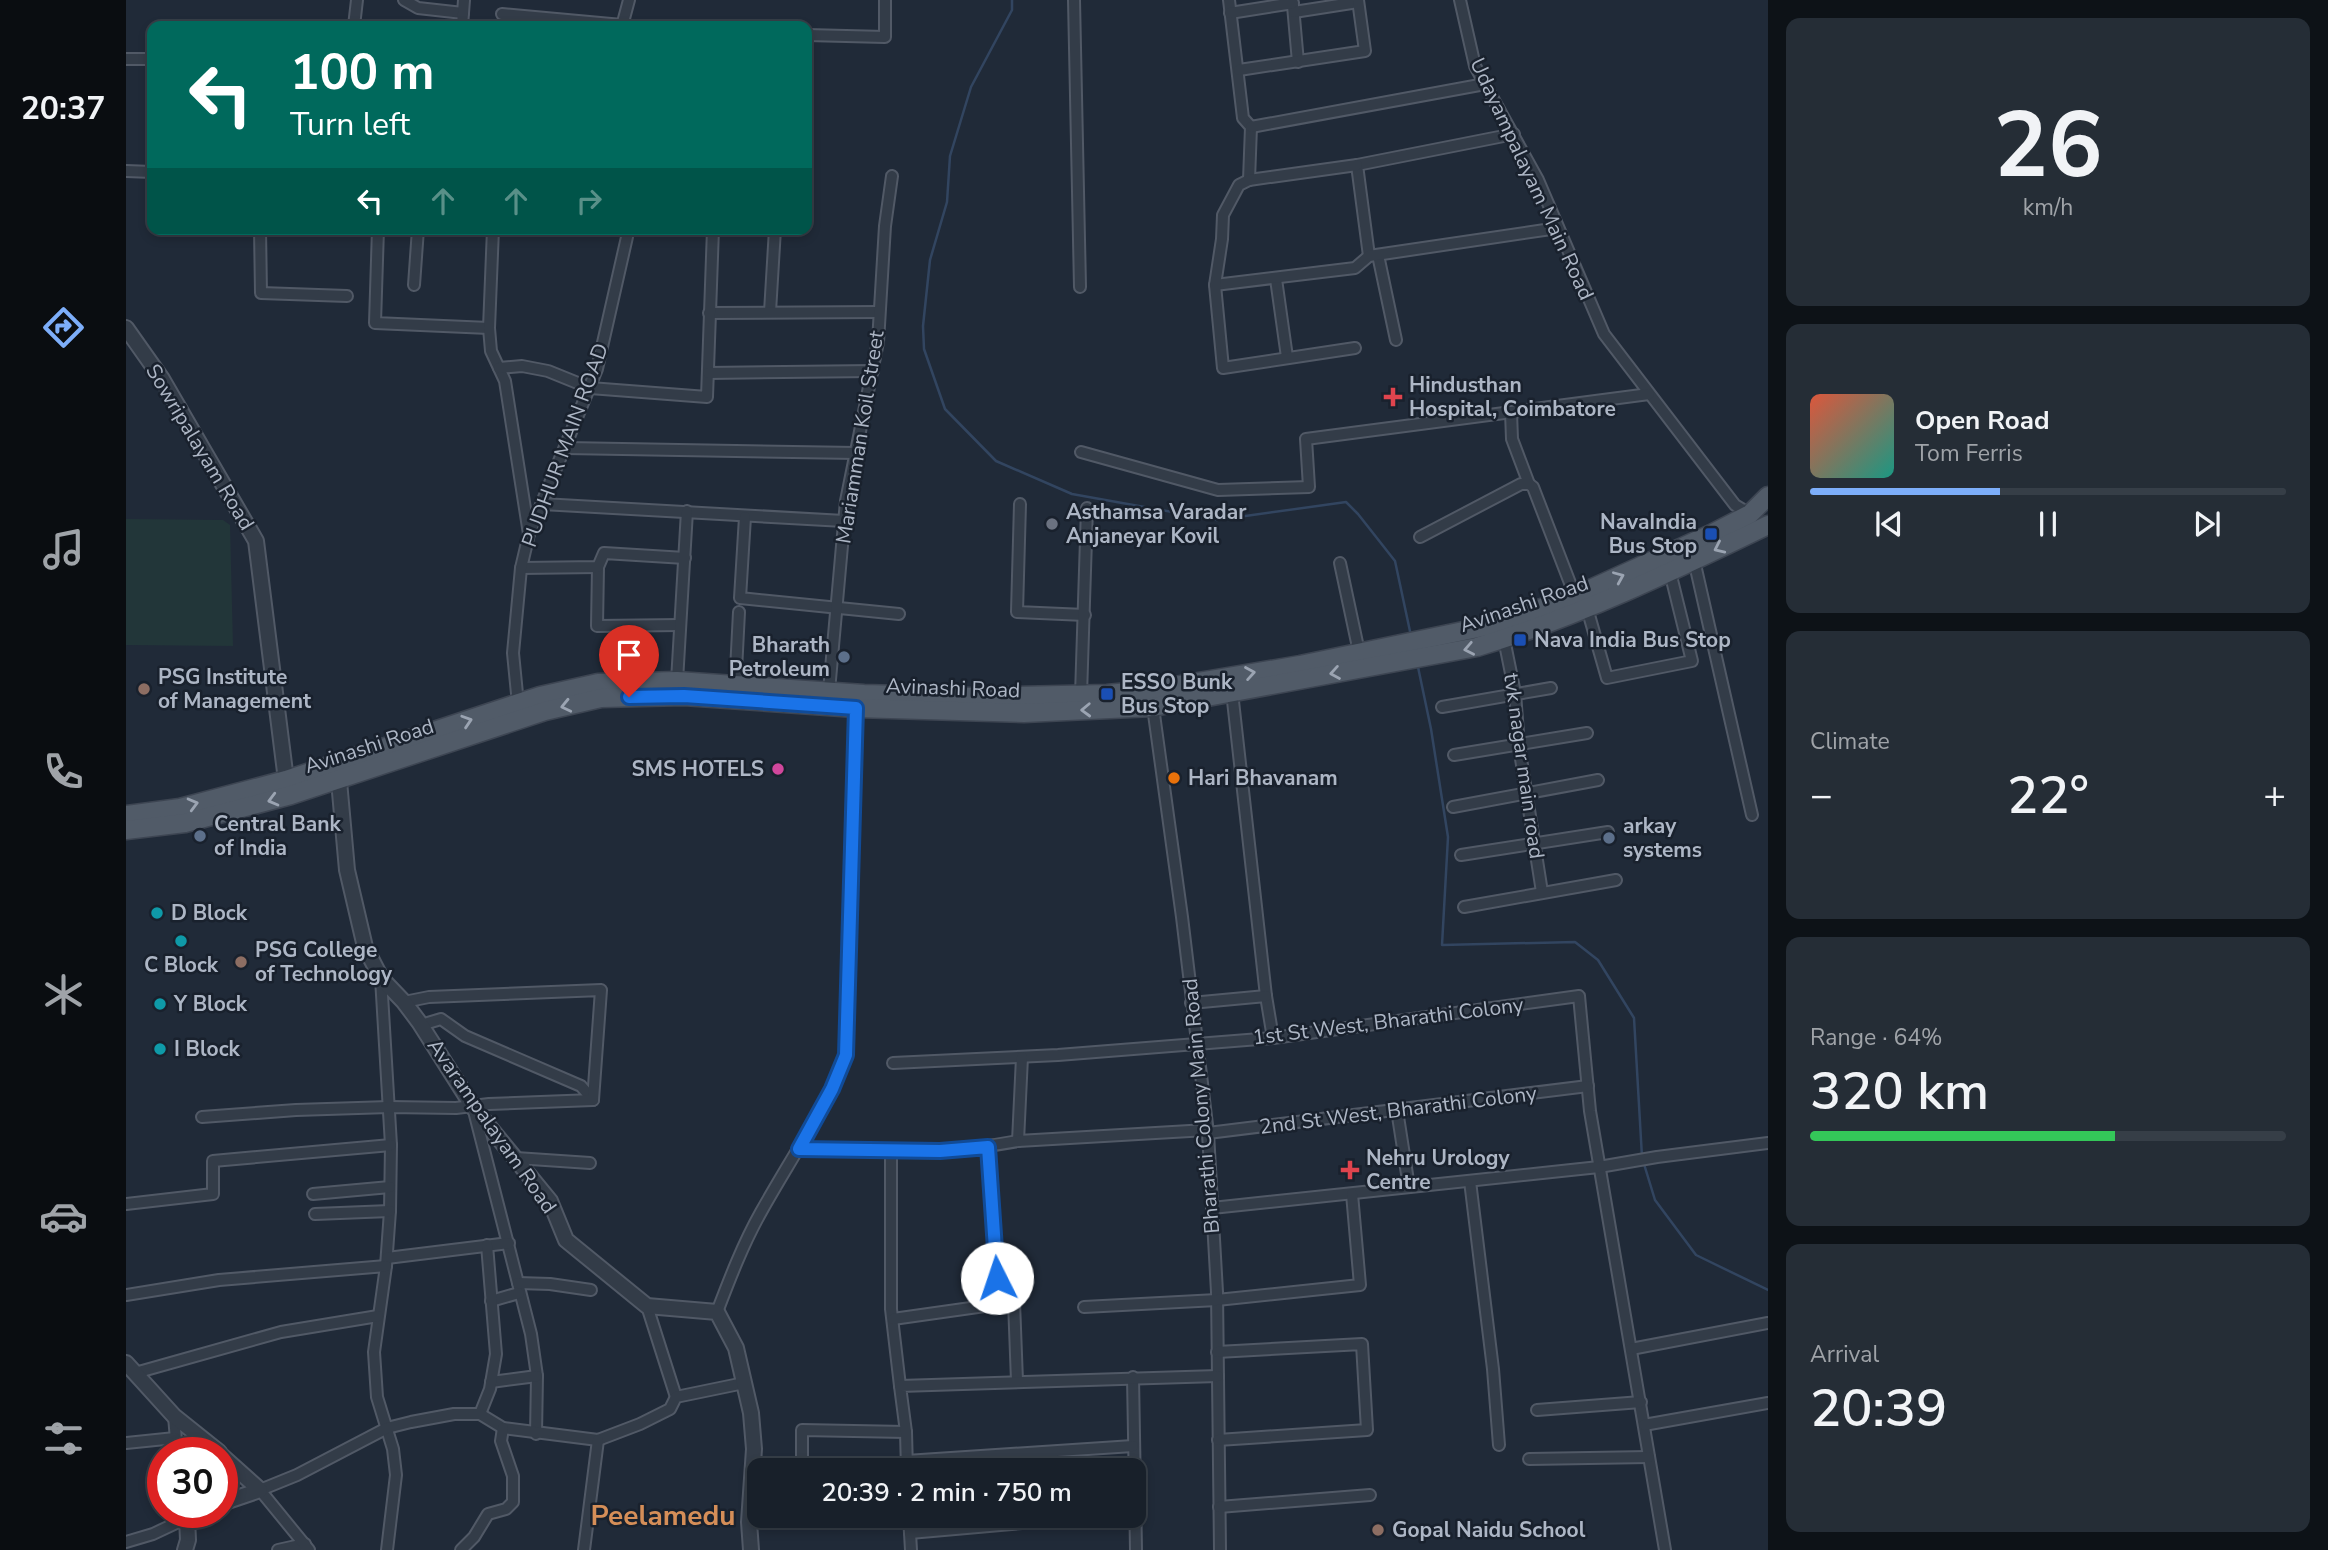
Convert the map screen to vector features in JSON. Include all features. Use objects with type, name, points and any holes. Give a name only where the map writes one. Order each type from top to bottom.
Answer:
[{"type":"main road","name":"Avinashi Road","points":[[1439,645],[1477,648],[1504,639],[1581,602],[1634,570],[1750,514],[1768,496]]},
{"type":"main road","name":"Avinashi Road","points":[[735,692],[856,708],[1024,713],[1153,707],[1439,645],[1497,624],[1636,588],[1768,525]]},
{"type":"main road","name":"Avinashi Road","points":[[126,830],[184,823],[339,781],[545,711],[601,698],[700,690],[830,691],[971,697],[1081,695],[1151,690],[1300,665],[1359,652],[1400,652]]},
{"type":"main road","name":"Avinashi Road","points":[[126,815],[180,808],[286,780],[540,696],[598,683],[677,681],[700,690]]},
{"type":"street","points":[[355,21],[357,0]]},
{"type":"street","points":[[404,0],[418,8],[463,13]]},
{"type":"street","points":[[462,21],[464,0]]},
{"type":"street","points":[[623,21],[629,0]]},
{"type":"street","points":[[812,35],[885,37],[886,0]]},
{"type":"street","points":[[1074,0],[1080,287]]},
{"type":"street","points":[[1229,0],[1243,118],[1251,127],[1249,180]]},
{"type":"street","name":"Udayampalayam Main Road","points":[[1460,0],[1475,66],[1538,180],[1604,334],[1735,505],[1750,514]]},
{"type":"street","points":[[1230,13],[1358,1],[1365,51],[1239,70]]},
{"type":"street","points":[[1293,5],[1298,62]]},
{"type":"street","points":[[502,14],[572,21]]},
{"type":"street","points":[[126,60],[147,60]]},
{"type":"street","points":[[1251,127],[1485,84]]},
{"type":"street","points":[[1355,348],[1223,368],[1215,285],[1223,215],[1239,185],[1249,180],[1357,165],[1514,134]]},
{"type":"street","points":[[1357,165],[1374,255],[1396,340]]},
{"type":"street","points":[[126,171],[147,172]]},
{"type":"street","name":"Mariamman Koil Street","points":[[830,691],[844,521],[878,342],[885,226],[892,176]]},
{"type":"street","points":[[1215,285],[1355,268],[1374,255],[1558,228]]},
{"type":"street","points":[[260,235],[261,293],[347,296]]},
{"type":"street","points":[[378,235],[375,323],[489,328]]},
{"type":"street","points":[[414,285],[418,235]]},
{"type":"street","points":[[493,235],[489,328],[491,351],[505,381],[529,534]]},
{"type":"street","name":"PUDHUR MAIN ROAD","points":[[518,704],[513,653],[521,569],[529,534],[597,369],[626,235]]},
{"type":"street","points":[[499,368],[522,366],[548,371],[590,388],[707,397],[713,235]]},
{"type":"street","points":[[770,312],[775,235]]},
{"type":"street","points":[[1276,279],[1287,357]]},
{"type":"street","points":[[709,313],[879,312]]},
{"type":"street","name":"Sowripalayam Road","points":[[126,328],[162,379],[256,541],[286,780]]},
{"type":"street","points":[[708,373],[873,371]]},
{"type":"street","points":[[1081,452],[1218,490],[1308,487],[1306,439],[1649,394]]},
{"type":"street","points":[[1511,412],[1511,439],[1581,602],[1607,678],[1692,661],[1670,572]]},
{"type":"street","points":[[566,448],[856,453]]},
{"type":"street","points":[[1420,537],[1521,484],[1529,484]]},
{"type":"street","points":[[542,504],[844,521]]},
{"type":"street","points":[[1020,504],[1017,612],[1085,615]]},
{"type":"street","points":[[1081,695],[1087,508]]},
{"type":"street","points":[[677,681],[687,511]]},
{"type":"street","points":[[745,517],[740,598],[899,614]]},
{"type":"street","points":[[680,625],[597,626],[598,567],[604,553],[685,558]]},
{"type":"street","points":[[1694,560],[1752,815]]},
{"type":"street","points":[[1340,563],[1359,652]]},
{"type":"street","points":[[521,569],[598,567]]},
{"type":"street","points":[[735,692],[739,612]]},
{"type":"street","name":"tvk nagar main road","points":[[1504,639],[1515,693],[1519,746],[1542,892]]},
{"type":"street","points":[[1442,707],[1551,688]]},
{"type":"street","points":[[1232,692],[1273,1038]]},
{"type":"street","name":"Bharathi Colony Main Road","points":[[1153,707],[1208,1132],[1217,1300],[1220,1550]]},
{"type":"street","points":[[751,1550],[749,1521],[754,1449],[751,1413],[736,1348],[717,1311],[734,1267],[761,1213],[832,1089],[846,1055],[856,708]]},
{"type":"street","points":[[1454,755],[1587,733]]},
{"type":"street","points":[[1453,807],[1598,780]]},
{"type":"street","name":"Avarampalayam Road","points":[[339,781],[347,870],[365,947],[381,978],[421,1025],[473,1107],[550,1200],[566,1240],[647,1306]]},
{"type":"street","points":[[1461,855],[1608,832]]},
{"type":"street","points":[[1464,907],[1616,880]]},
{"type":"street","points":[[381,978],[391,1145],[390,1211],[387,1262],[374,1352],[377,1397],[393,1449],[396,1475],[387,1550]]},
{"type":"street","points":[[404,1002],[440,996],[601,990],[593,1100]]},
{"type":"street","points":[[1191,1003],[1266,996]]},
{"type":"street","name":"1st St West, Bharathi Colony","points":[[893,1063],[1022,1057],[1273,1038],[1579,996],[1588,1086]]},
{"type":"street","points":[[421,1025],[441,1019],[465,1035],[581,1086],[593,1100]]},
{"type":"street","points":[[1018,1141],[1022,1057]]},
{"type":"street","points":[[1588,1086],[1599,1167],[1665,1550]]},
{"type":"street","name":"2nd St West, Bharathi Colony","points":[[799,1149],[940,1151],[988,1147],[1018,1141],[1208,1132],[1588,1086]]},
{"type":"street","points":[[202,1118],[296,1110],[473,1107],[593,1100]]},
{"type":"street","points":[[473,1107],[531,1334],[537,1376],[536,1434]]},
{"type":"street","points":[[1397,1110],[1409,1187]]},
{"type":"street","points":[[1212,1209],[1599,1167],[1768,1143]]},
{"type":"street","points":[[126,1203],[213,1194],[213,1161],[391,1145]]},
{"type":"street","points":[[988,1147],[999,1304]]},
{"type":"street","points":[[891,1150],[891,1309],[906,1432],[906,1458]]},
{"type":"street","points":[[516,1158],[590,1163]]},
{"type":"street","points":[[1470,1181],[1493,1369],[1499,1445]]},
{"type":"street","points":[[313,1194],[390,1187]]},
{"type":"street","points":[[1084,1307],[1217,1300],[1360,1285],[1352,1194]]},
{"type":"street","points":[[314,1214],[390,1211]]},
{"type":"street","points":[[126,1295],[219,1280],[387,1262],[509,1243]]},
{"type":"street","points":[[480,1414],[491,1382],[496,1354],[488,1245]]},
{"type":"street","points":[[491,1301],[518,1288],[550,1284],[591,1290]]},
{"type":"street","points":[[893,1319],[1014,1302],[1017,1381]]},
{"type":"street","points":[[238,1498],[297,1475],[387,1428],[454,1414],[480,1414],[503,1428],[536,1434],[598,1440],[630,1428],[670,1409],[676,1397],[647,1306],[717,1311]]},
{"type":"street","points":[[199,1437],[174,1416],[130,1368],[281,1332],[378,1316]]},
{"type":"street","points":[[1631,1349],[1768,1324]]},
{"type":"street","points":[[1217,1352],[1362,1344],[1367,1430],[1218,1440]]},
{"type":"street","points":[[491,1382],[537,1376]]},
{"type":"street","points":[[900,1386],[1218,1376]]},
{"type":"street","points":[[1133,1377],[1134,1458]]},
{"type":"street","points":[[676,1397],[744,1383]]},
{"type":"street","points":[[1537,1410],[1641,1402]]},
{"type":"street","points":[[1644,1425],[1768,1404]]},
{"type":"street","points":[[174,1416],[175,1437]]},
{"type":"street","points":[[461,1550],[474,1537],[488,1514],[506,1508],[513,1502],[513,1476],[501,1441],[503,1428]]},
{"type":"street","points":[[802,1458],[802,1430],[906,1432]]},
{"type":"street","points":[[584,1550],[598,1440]]},
{"type":"street","points":[[126,1443],[147,1441]]},
{"type":"street","points":[[990,1458],[1133,1446]]},
{"type":"street","points":[[1530,1459],[1649,1457]]},
{"type":"street","points":[[238,1470],[260,1490],[307,1547]]},
{"type":"street","points":[[1219,1507],[1370,1495]]},
{"type":"street","points":[[126,1542],[164,1528]]},
{"type":"street","points":[[185,1550],[189,1528]]},
{"type":"street","points":[[910,1528],[911,1550]]},
{"type":"street","points":[[910,1533],[966,1528]]},
{"type":"street","points":[[1136,1550],[1137,1528]]},
{"type":"street","points":[[278,1550],[307,1547]]},
{"type":"green space","points":[[126,519],[223,520],[230,525],[233,646],[126,645]]},
{"type":"waterway","points":[[1012,0],[1012,10],[971,87],[950,156],[947,202],[930,260],[923,326],[924,349],[945,409],[996,461],[1072,494],[1217,520],[1346,502],[1395,561],[1411,636]]},
{"type":"waterway","points":[[1418,667],[1448,837],[1442,945],[1575,942],[1598,960],[1634,1018],[1642,1157]]},
{"type":"waterway","points":[[1644,1164],[1655,1200],[1696,1255],[1768,1290]]},
{"type":"place","name":"Hindusthan Hospital, Coimbatore","points":[[1393,397]]},
{"type":"place","name":"Asthamsa Varadar Anjaneyar Kovil","points":[[1052,524]]},
{"type":"place","name":"NavaIndia Bus Stop","points":[[1711,534]]},
{"type":"place","name":"Nava India Bus Stop","points":[[1520,640]]},
{"type":"place","name":"Bharath Petroleum","points":[[844,657]]},
{"type":"place","name":"PSG Institute of Management","points":[[144,689]]},
{"type":"place","name":"ESSO Bunk Bus Stop","points":[[1107,694]]},
{"type":"place","name":"SMS HOTELS","points":[[778,769]]},
{"type":"place","name":"Hari Bhavanam","points":[[1174,778]]},
{"type":"place","name":"Central Bank of India","points":[[200,836]]},
{"type":"place","name":"arkay systems","points":[[1609,838]]},
{"type":"place","name":"D Block","points":[[157,913]]},
{"type":"place","name":"C Block","points":[[181,941]]},
{"type":"place","name":"PSG College of Technology","points":[[241,962]]},
{"type":"place","name":"Y Block","points":[[160,1004]]},
{"type":"place","name":"I Block","points":[[160,1049]]},
{"type":"place","name":"Nehru Urology Centre","points":[[1350,1170]]},
{"type":"place","name":"Gopal Naidu School","points":[[1378,1530]]},
{"type":"district","name":"Peelamedu","points":[[663,1516]]},
{"type":"route","points":[[629,697],[684,696],[856,708],[846,1055],[832,1089],[799,1149],[940,1151],[988,1147],[997,1278]]}]
